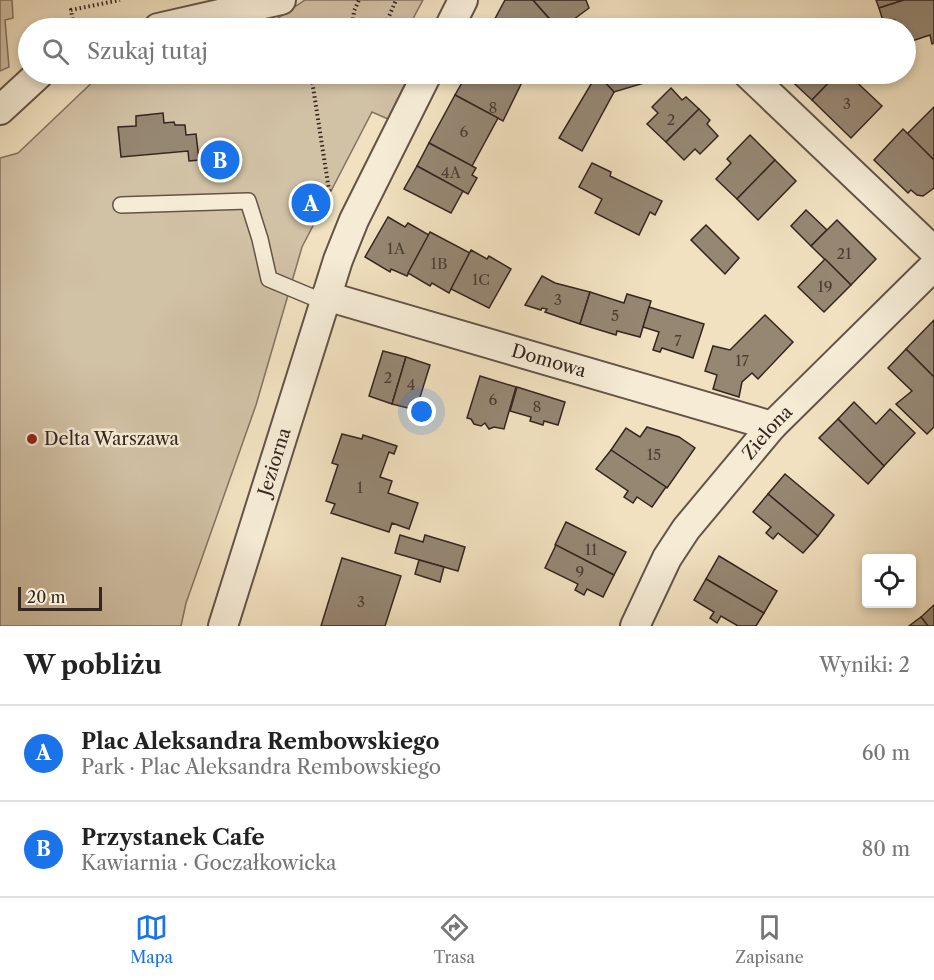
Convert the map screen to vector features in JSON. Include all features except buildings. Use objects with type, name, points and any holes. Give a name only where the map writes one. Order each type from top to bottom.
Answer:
[{"type":"street","points":[[202,18],[281,0]]},
{"type":"street","points":[[454,18],[463,0]]},
{"type":"street","points":[[0,110],[28,84]]},
{"type":"street","name":"Jeziorna","points":[[224,626],[325,299],[354,220],[422,84]]},
{"type":"street","points":[[759,84],[934,251]]},
{"type":"street","name":"Zielona","points":[[635,626],[667,558],[686,529],[772,426],[934,266]]},
{"type":"street","name":"Domowa","points":[[325,299],[772,426]]},
{"type":"lane","points":[[122,205],[248,201],[269,279],[325,299]]},
{"type":"path","points":[[72,18],[71,10],[120,0]]},
{"type":"path","points":[[353,18],[359,0]]},
{"type":"path","points":[[388,18],[396,0]]},
{"type":"path","points":[[313,84],[331,207]]},
{"type":"shaded area","points":[[0,0],[12,0],[13,18],[5,20],[9,67],[0,71]]},
{"type":"shaded area","points":[[305,0],[423,0],[413,18],[278,18]]},
{"type":"shaded area","points":[[90,84],[405,84],[388,119],[372,112],[302,247],[256,405],[186,603],[181,626],[0,626],[0,158],[18,153]]},
{"type":"place","name":"Przystanek Cafe","points":[[220,160]]},
{"type":"place","name":"Plac Aleksandra Rembowskiego","points":[[311,203]]},
{"type":"place","name":"Delta Warszawa","points":[[32,439]]}]
